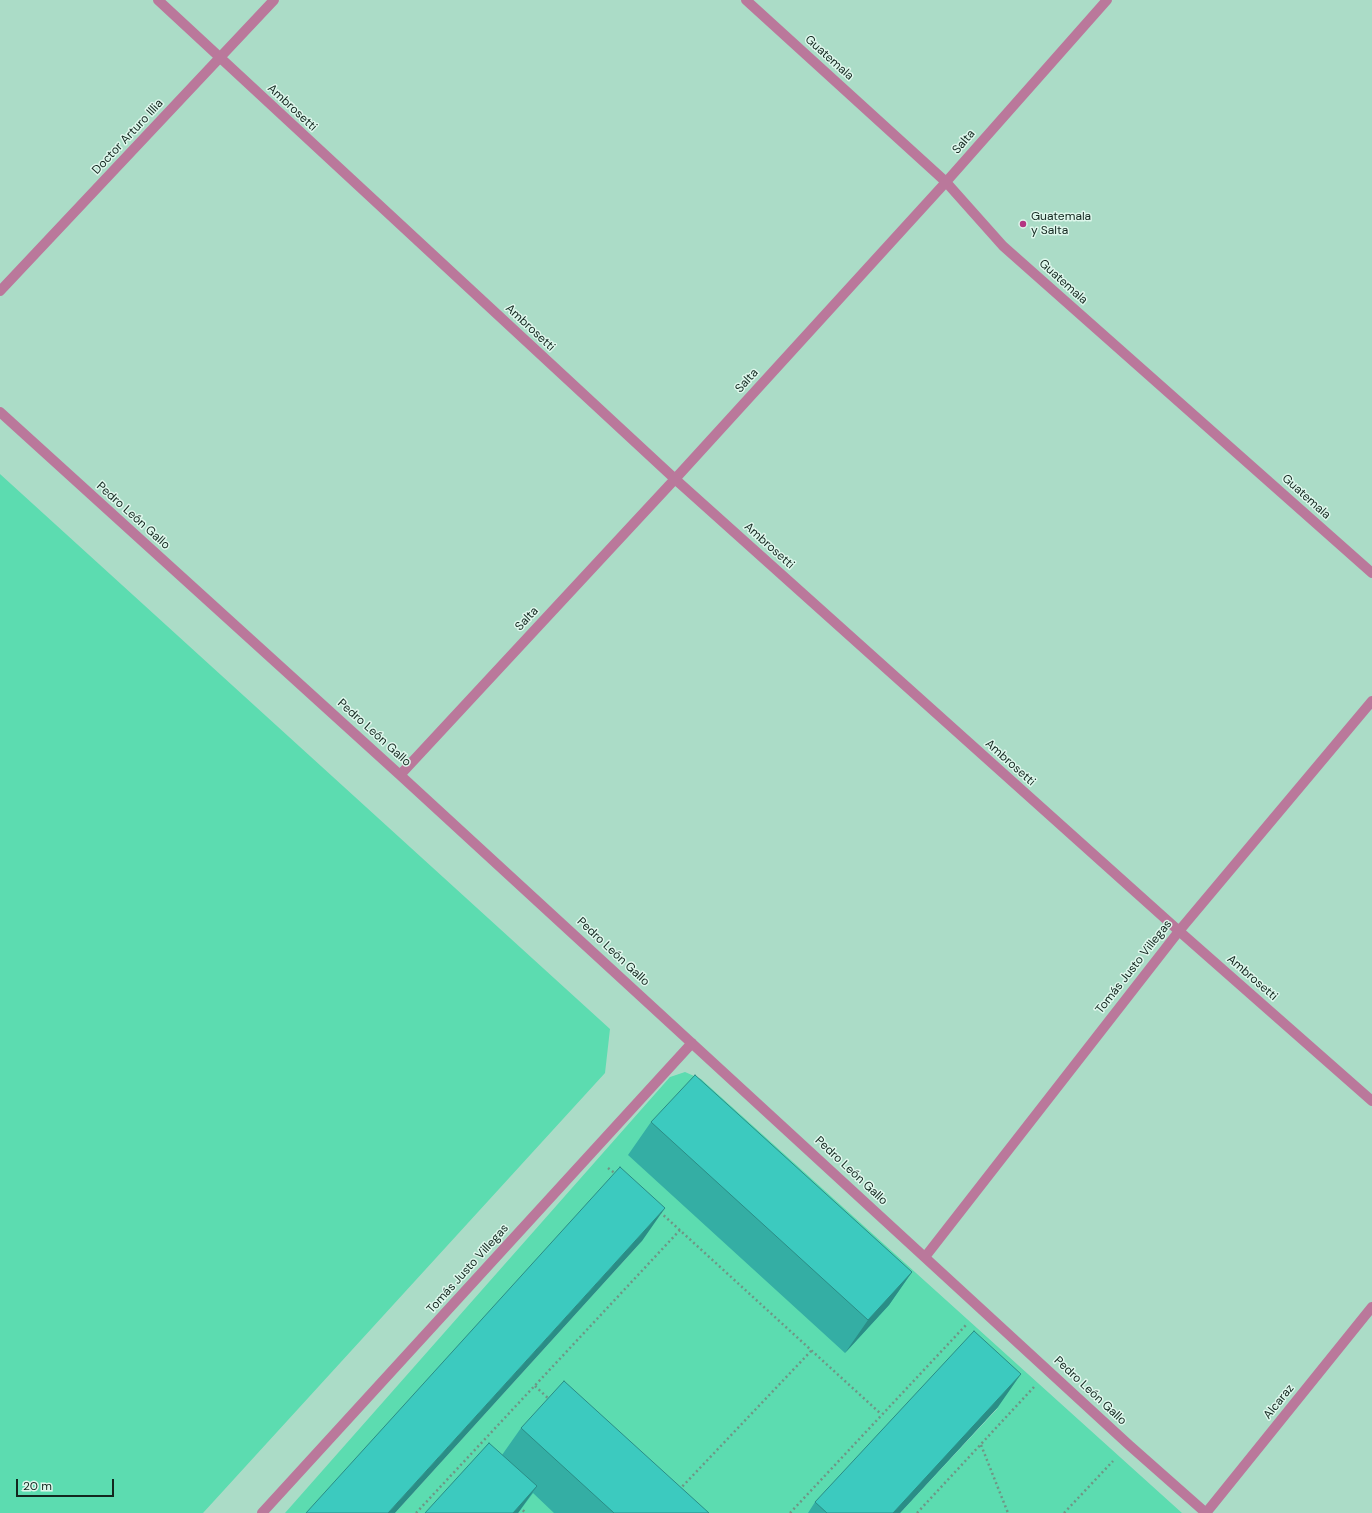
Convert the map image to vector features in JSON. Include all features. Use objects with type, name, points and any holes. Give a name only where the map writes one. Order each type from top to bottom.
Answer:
[{"type":"street","name":"Ambrosetti","points":[[158,0],[675,479],[1179,931],[1372,1101]]},
{"type":"street","name":"Doctor Arturo Illia","points":[[0,291],[274,0]]},
{"type":"street","name":"Guatemala","points":[[746,0],[946,182],[1004,246],[1372,573]]},
{"type":"street","name":"Salta","points":[[400,775],[675,479],[946,182],[1107,0]]},
{"type":"street","name":"Pedro León Gallo","points":[[0,412],[400,775],[1129,1445],[1206,1513]]},
{"type":"street","name":"Tomás Justo Villegas","points":[[925,1257],[1179,931],[1372,701]]},
{"type":"street","name":"Tomás Justo Villegas","points":[[262,1513],[692,1043]]},
{"type":"street","name":"Alcaraz","points":[[1206,1513],[1372,1307]]},
{"type":"path","points":[[591,1154],[621,1179]]},
{"type":"path","points":[[656,1209],[881,1414]]},
{"type":"path","points":[[416,1513],[680,1230]]},
{"type":"path","points":[[790,1513],[881,1414],[982,1309]]},
{"type":"path","points":[[676,1494],[812,1350]]},
{"type":"path","points":[[917,1513],[1049,1370]]},
{"type":"path","points":[[535,1386],[552,1402]]},
{"type":"path","points":[[981,1444],[1008,1513]]},
{"type":"path","points":[[1064,1513],[1129,1445]]},
{"type":"path","points":[[514,1502],[526,1513]]},
{"type":"green space","points":[[0,474],[610,1029],[605,1073],[203,1513],[0,1513]]},
{"type":"green space","points":[[685,1072],[701,1079],[1182,1513],[900,1513],[998,1408],[813,1513],[395,1513],[642,1241],[313,1513],[285,1513],[670,1077]]},
{"type":"building","points":[[695,1075],[912,1272],[868,1320],[651,1122]]},
{"type":"building","points":[[620,1167],[665,1208],[388,1513],[306,1513]]},
{"type":"building","points":[[974,1331],[1021,1374],[893,1513],[827,1513],[815,1502]]},
{"type":"building","points":[[564,1381],[709,1513],[614,1513],[521,1428]]},
{"type":"building","points":[[489,1443],[537,1486],[513,1513],[425,1513]]},
{"type":"place","name":"Guatemala y Salta","points":[[1023,224]]}]
